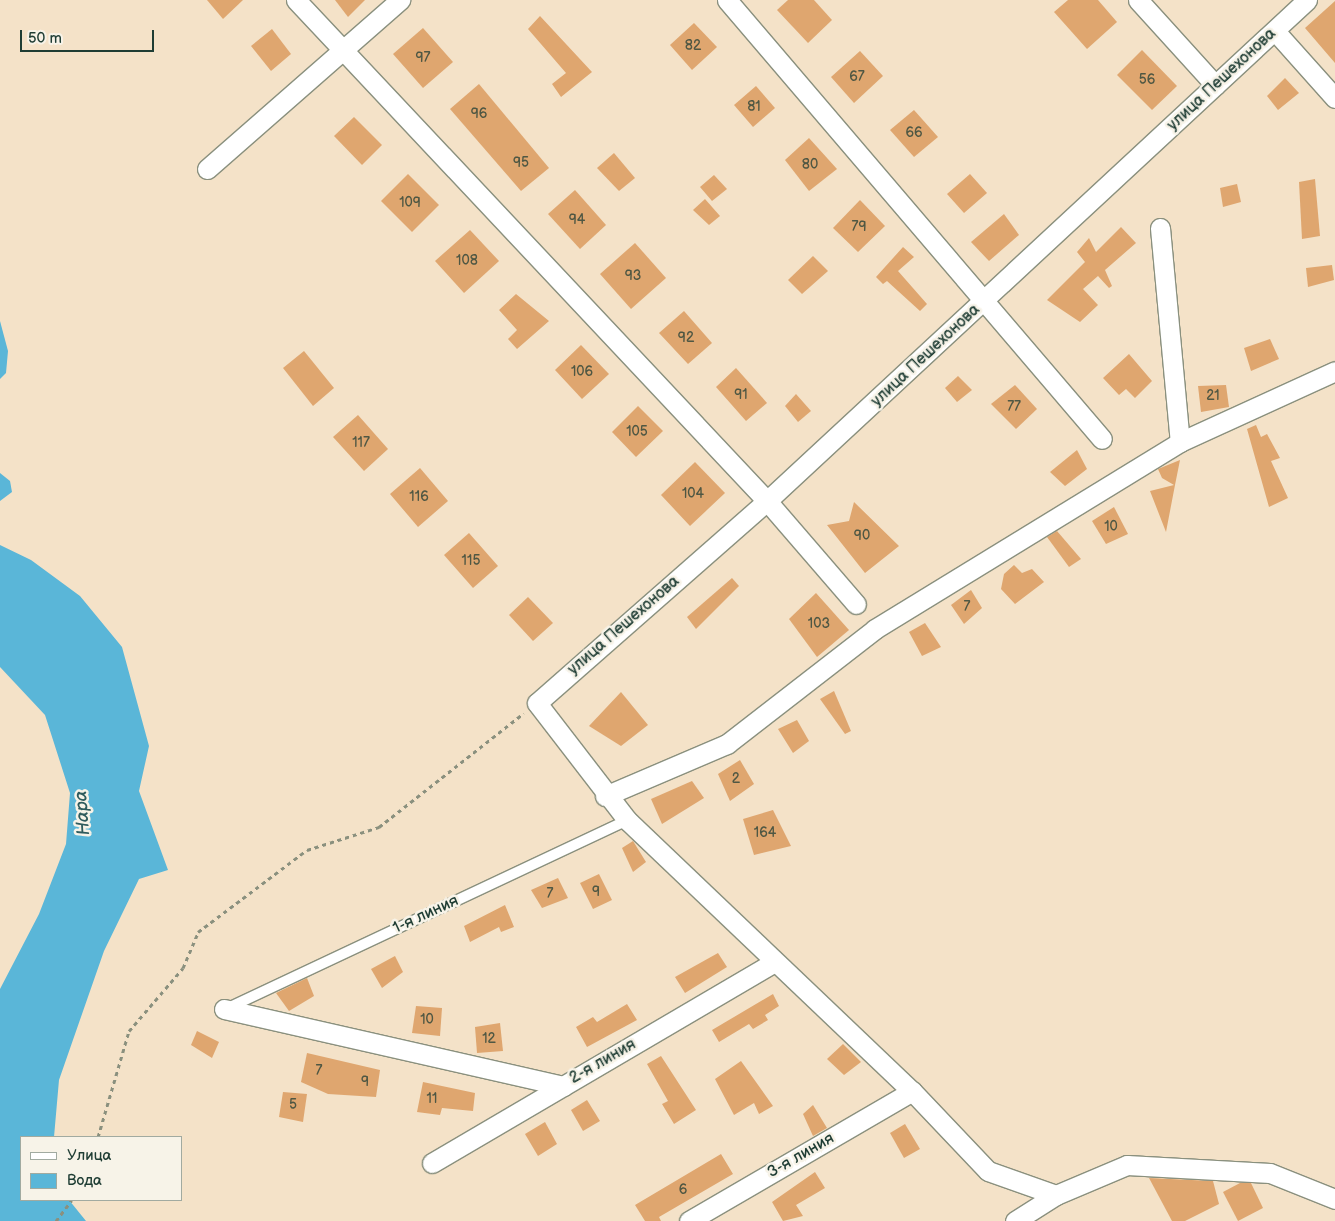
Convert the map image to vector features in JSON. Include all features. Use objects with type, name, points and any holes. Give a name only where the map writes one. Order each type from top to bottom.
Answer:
[{"type":"street","points":[[296,0],[767,501],[856,604]]},
{"type":"street","points":[[207,169],[343,52],[400,0]]},
{"type":"street","points":[[727,0],[986,300],[1102,439]]},
{"type":"street","points":[[1138,0],[1215,85]]},
{"type":"street","name":"улица Пешехонова","points":[[537,703],[767,501],[986,300],[1307,0]]},
{"type":"street","points":[[1275,31],[1335,98]]},
{"type":"street","points":[[1160,228],[1180,442]]},
{"type":"street","points":[[605,796],[727,744],[875,629],[1180,442],[1335,372]]},
{"type":"street","points":[[537,703],[605,796],[627,820],[774,962],[912,1091],[988,1170],[1056,1195]]},
{"type":"street","name":"2-я линия","points":[[432,1163],[774,962]]},
{"type":"street","points":[[224,1010],[563,1086]]},
{"type":"street","name":"3-я линия","points":[[689,1221],[912,1091]]},
{"type":"street","points":[[1015,1221],[1056,1195],[1127,1166],[1270,1173],[1335,1199]]},
{"type":"lane","name":"1-я линия","points":[[224,1010],[627,820]]},
{"type":"path","points":[[98,1136],[129,1031],[183,968],[198,932],[307,850],[379,828],[537,703]]},
{"type":"path","points":[[56,1221],[71,1201]]},
{"type":"water","points":[[0,321],[8,351],[6,373],[0,379]]},
{"type":"water","points":[[0,473],[10,481],[12,492],[0,501]]},
{"type":"water","name":"Нара","points":[[0,545],[31,560],[80,596],[122,647],[149,746],[139,791],[168,870],[139,879],[104,951],[59,1080],[54,1136],[20,1136],[20,1201],[70,1201],[86,1221],[0,1221],[0,989],[39,914],[66,844],[70,793],[45,715],[0,667]]},
{"type":"building","points":[[207,0],[243,0],[223,19]]},
{"type":"building","points":[[335,0],[365,0],[348,17]]},
{"type":"building","points":[[788,0],[814,0],[832,20],[808,43],[777,10]]},
{"type":"building","points":[[1068,0],[1098,0],[1117,22],[1087,49],[1054,12]]},
{"type":"building","points":[[1335,1],[1335,63],[1305,28]]},
{"type":"building","points":[[540,16],[592,72],[561,97],[552,84],[566,73],[528,29]]},
{"type":"building","points":[[694,23],[717,47],[692,70],[670,45]]},
{"type":"building","points":[[423,28],[453,62],[423,88],[393,54]]},
{"type":"building","points":[[272,29],[291,54],[271,71],[251,46]]},
{"type":"building","points":[[1142,50],[1177,86],[1152,110],[1117,75]]},
{"type":"building","points":[[860,51],[883,76],[854,103],[831,77]]},
{"type":"building","points":[[1285,78],[1299,93],[1278,110],[1267,96]]},
{"type":"building","points":[[479,84],[549,168],[521,191],[450,109]]},
{"type":"building","points":[[756,86],[775,108],[753,127],[734,105]]},
{"type":"building","points":[[914,110],[938,137],[914,157],[890,130]]},
{"type":"building","points":[[354,117],[382,145],[362,165],[334,136]]},
{"type":"building","points":[[809,138],[837,169],[809,191],[785,160]]},
{"type":"building","points":[[614,153],[635,178],[619,191],[597,168]]},
{"type":"building","points":[[408,174],[439,205],[412,232],[381,201]]},
{"type":"building","points":[[970,174],[987,193],[964,213],[947,194]]},
{"type":"building","points":[[714,175],[727,189],[712,201],[700,187]]},
{"type":"building","points":[[1315,179],[1320,236],[1302,239],[1299,182]]},
{"type":"building","points":[[1237,184],[1241,202],[1223,207],[1220,188]]},
{"type":"building","points":[[575,190],[606,225],[580,249],[548,214]]},
{"type":"building","points":[[705,199],[720,216],[709,225],[693,210]]},
{"type":"building","points":[[860,200],[885,226],[858,252],[833,228]]},
{"type":"building","points":[[1004,214],[1019,235],[989,261],[971,242]]},
{"type":"building","points":[[1121,227],[1136,243],[1105,270],[1112,286],[1109,288],[1098,276],[1083,289],[1098,305],[1080,322],[1047,300],[1085,262],[1077,252],[1089,238],[1096,252]]},
{"type":"building","points":[[470,230],[499,261],[464,293],[435,261]]},
{"type":"building","points":[[635,243],[666,278],[631,309],[600,274]]},
{"type":"building","points":[[903,247],[914,257],[898,271],[927,304],[920,311],[887,281],[883,284],[876,277]]},
{"type":"building","points":[[813,256],[828,271],[802,294],[788,280]]},
{"type":"building","points":[[1332,265],[1334,280],[1308,287],[1306,268]]},
{"type":"building","points":[[516,294],[549,321],[517,349],[508,339],[517,330],[499,310]]},
{"type":"building","points":[[684,311],[712,343],[688,364],[659,333]]},
{"type":"building","points":[[1270,339],[1279,359],[1251,371],[1244,348]]},
{"type":"building","points":[[581,345],[609,374],[582,399],[555,370]]},
{"type":"building","points":[[304,351],[334,388],[313,406],[283,368]]},
{"type":"building","points":[[1129,354],[1152,381],[1135,398],[1126,389],[1119,395],[1103,378]]},
{"type":"building","points":[[736,368],[767,403],[746,421],[716,387]]},
{"type":"building","points":[[958,376],[972,390],[957,402],[945,388]]},
{"type":"building","points":[[1015,385],[1037,409],[1016,429],[991,404]]},
{"type":"building","points":[[1226,385],[1229,407],[1201,412],[1198,386]]},
{"type":"building","points":[[796,394],[811,411],[798,422],[785,406]]},
{"type":"building","points":[[638,406],[663,431],[636,457],[612,432]]},
{"type":"building","points":[[358,415],[388,449],[364,471],[333,437]]},
{"type":"building","points":[[1256,425],[1261,437],[1267,434],[1280,458],[1271,461],[1288,498],[1269,507],[1247,429]]},
{"type":"building","points":[[1077,450],[1087,469],[1065,486],[1050,472]]},
{"type":"building","points":[[1180,460],[1166,532],[1150,491],[1174,485],[1162,478],[1158,469]]},
{"type":"building","points":[[695,462],[725,493],[690,526],[661,495]]},
{"type":"building","points":[[420,468],[448,501],[418,527],[390,494]]},
{"type":"building","points":[[854,502],[899,546],[865,573],[827,525],[849,521]]},
{"type":"building","points":[[1114,507],[1128,534],[1106,544],[1092,521]]},
{"type":"building","points":[[1057,531],[1081,559],[1069,567],[1047,537]]},
{"type":"building","points":[[469,533],[498,566],[473,588],[444,555]]},
{"type":"building","points":[[1014,565],[1022,573],[1032,569],[1044,582],[1015,604],[1001,589],[1004,574]]},
{"type":"building","points":[[732,578],[739,586],[696,629],[687,617]]},
{"type":"building","points":[[971,590],[982,608],[964,624],[951,605]]},
{"type":"building","points":[[816,593],[849,630],[817,657],[789,619]]},
{"type":"building","points":[[528,597],[553,623],[533,641],[509,615]]},
{"type":"building","points":[[925,623],[941,647],[922,656],[909,632]]},
{"type":"building","points":[[834,691],[851,731],[845,734],[820,699]]},
{"type":"building","points":[[621,692],[648,725],[621,746],[589,726]]},
{"type":"building","points":[[797,720],[809,741],[793,753],[778,729]]},
{"type":"building","points":[[740,760],[754,784],[730,801],[718,774]]},
{"type":"building","points":[[692,781],[704,798],[662,824],[651,799]]},
{"type":"building","points":[[773,810],[791,846],[754,855],[743,819]]},
{"type":"building","points":[[633,841],[646,862],[633,872],[622,848]]},
{"type":"building","points":[[599,874],[612,900],[593,909],[580,883]]},
{"type":"building","points":[[558,878],[568,898],[542,908],[531,890]]},
{"type":"building","points":[[505,905],[514,927],[501,932],[499,927],[470,942],[464,926]]},
{"type":"building","points":[[718,953],[727,967],[685,993],[675,977]]},
{"type":"building","points":[[395,956],[403,972],[382,988],[371,969]]},
{"type":"building","points":[[307,978],[314,996],[289,1011],[276,993]]},
{"type":"building","points":[[773,994],[779,1006],[765,1015],[768,1020],[753,1029],[749,1024],[719,1042],[712,1030]]},
{"type":"building","points":[[627,1004],[637,1020],[587,1047],[576,1027],[593,1017],[597,1022]]},
{"type":"building","points":[[416,1006],[442,1008],[440,1036],[412,1033]]},
{"type":"building","points":[[500,1023],[503,1051],[477,1053],[475,1027]]},
{"type":"building","points":[[197,1031],[219,1042],[212,1058],[191,1045]]},
{"type":"building","points":[[843,1044],[861,1062],[844,1075],[827,1059]]},
{"type":"building","points":[[307,1053],[380,1070],[376,1097],[328,1094],[301,1082]]},
{"type":"building","points":[[661,1056],[696,1110],[674,1124],[662,1104],[668,1101],[647,1064]]},
{"type":"building","points":[[741,1061],[773,1106],[759,1114],[754,1103],[734,1115],[715,1079]]},
{"type":"building","points":[[423,1082],[475,1093],[473,1111],[442,1108],[440,1115],[417,1112]]},
{"type":"building","points":[[283,1092],[307,1094],[303,1122],[279,1117]]},
{"type":"building","points":[[587,1100],[600,1121],[583,1131],[571,1110]]},
{"type":"building","points":[[813,1105],[827,1128],[813,1136],[803,1114]]},
{"type":"building","points":[[545,1122],[557,1144],[538,1156],[525,1134]]},
{"type":"building","points":[[905,1124],[920,1149],[904,1158],[890,1133]]},
{"type":"building","points":[[721,1154],[733,1174],[659,1217],[661,1221],[645,1221],[635,1205]]},
{"type":"building","points":[[815,1172],[825,1188],[796,1205],[803,1216],[783,1221],[772,1202]]},
{"type":"building","points":[[1149,1178],[1213,1181],[1219,1204],[1185,1221],[1172,1221]]},
{"type":"building","points":[[1240,1183],[1251,1183],[1263,1208],[1238,1221],[1223,1192]]}]
